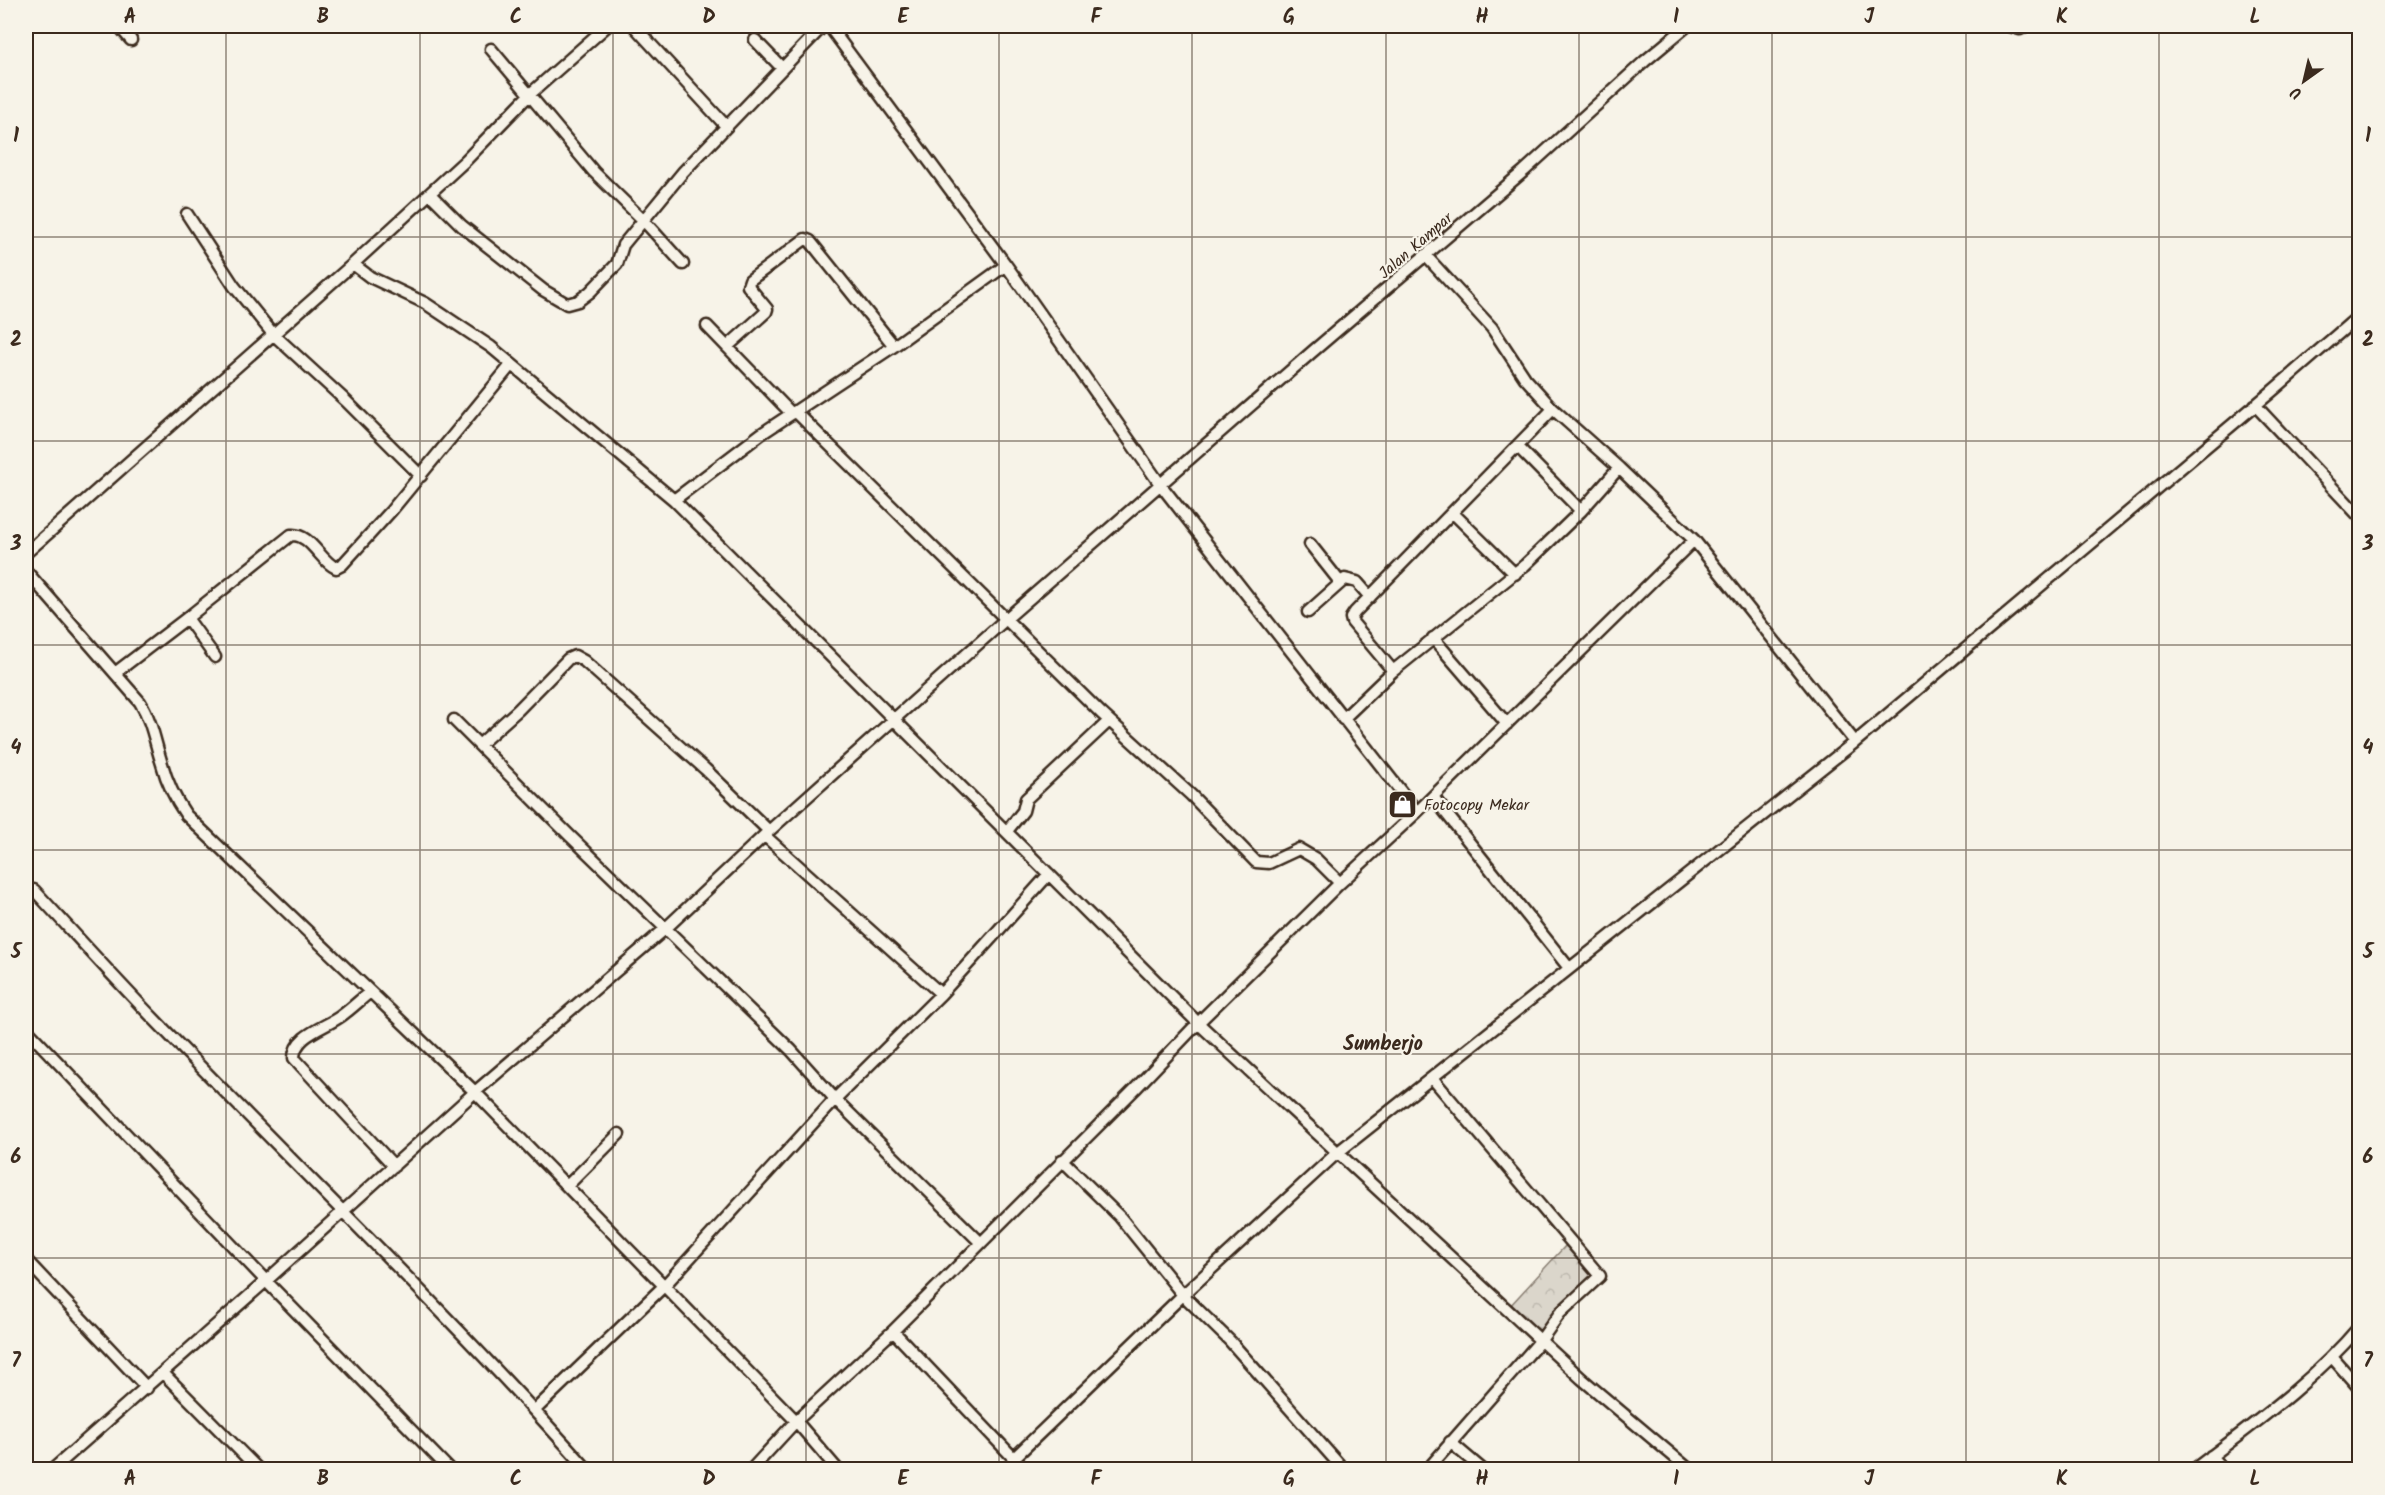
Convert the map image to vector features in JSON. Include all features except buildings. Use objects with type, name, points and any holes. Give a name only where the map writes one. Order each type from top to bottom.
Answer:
[{"type":"street","points":[[119,26],[131,40]]},
{"type":"street","points":[[26,553],[354,264],[466,160],[529,95],[607,26]]},
{"type":"street","points":[[634,26],[726,126]]},
{"type":"street","points":[[430,194],[462,226],[543,290],[567,304],[578,300],[590,292],[616,264],[623,245],[683,172],[822,26]]},
{"type":"street","points":[[829,26],[1006,265],[1160,484],[1417,812]]},
{"type":"street","name":"Jalan Kampar","points":[[52,1470],[147,1388],[475,1092],[665,929],[895,718],[1160,484],[1426,256],[1687,26]]},
{"type":"street","points":[[2010,26],[2020,28],[2025,26]]},
{"type":"street","points":[[755,40],[782,68]]},
{"type":"street","points":[[490,50],[594,172],[644,221],[683,264]]},
{"type":"street","points":[[187,214],[234,286],[273,334],[346,401],[421,476]]},
{"type":"street","points":[[727,347],[766,312],[767,309],[748,286],[750,280],[805,239],[810,241],[894,346]]},
{"type":"street","points":[[1426,256],[1492,328],[1518,370],[1553,410],[1619,468],[1694,540],[1855,742]]},
{"type":"street","points":[[354,264],[370,277],[433,308],[491,347],[674,500],[895,718],[1198,1023],[1582,1379],[1690,1470]]},
{"type":"street","points":[[674,500],[761,434],[797,415],[1006,265]]},
{"type":"street","points":[[893,1331],[1017,1465],[1183,1295],[1337,1153],[1855,742],[2360,315]]},
{"type":"street","points":[[707,326],[1109,721],[1191,795],[1256,862],[1269,863],[1294,849],[1304,850],[1340,882]]},
{"type":"street","points":[[115,673],[291,535],[303,538],[330,565],[339,568],[421,476],[511,366]]},
{"type":"street","points":[[2255,405],[2360,517]]},
{"type":"street","points":[[1393,671],[1351,618],[1553,410]]},
{"type":"street","points":[[1518,447],[1581,511]]},
{"type":"street","points":[[1343,719],[1393,671],[1515,574],[1581,511],[1619,468]]},
{"type":"street","points":[[1453,513],[1515,574]]},
{"type":"street","points":[[751,1470],[796,1421],[893,1331],[1340,882],[1434,798],[1694,540]]},
{"type":"street","points":[[1310,544],[1340,582]]},
{"type":"street","points":[[26,571],[146,711],[174,797],[186,815],[475,1092],[796,1421],[838,1470]]},
{"type":"street","points":[[1308,612],[1340,582],[1350,579],[1357,582],[1370,597]]},
{"type":"street","points":[[187,618],[215,657]]},
{"type":"street","points":[[1433,638],[1507,724]]},
{"type":"street","points":[[479,745],[518,710],[568,659],[575,656],[584,661],[705,769],[767,833],[941,994]]},
{"type":"street","points":[[454,720],[790,1050],[835,1099],[981,1243]]},
{"type":"street","points":[[1007,831],[1023,811],[1026,799],[1109,721]]},
{"type":"street","points":[[1434,798],[1569,969]]},
{"type":"street","points":[[535,1410],[665,1285],[835,1099],[941,994],[1049,874]]},
{"type":"street","points":[[34,890],[152,1017],[388,1256],[535,1410],[588,1470]]},
{"type":"street","points":[[370,992],[340,1017],[301,1040],[294,1051],[294,1058],[394,1166]]},
{"type":"street","points":[[26,1029],[450,1470]]},
{"type":"street","points":[[1426,1470],[1541,1340],[1560,1314],[1600,1276],[1432,1079]]},
{"type":"street","points":[[567,1186],[619,1134]]},
{"type":"street","points":[[1062,1160],[1120,1217],[1183,1295],[1230,1341],[1344,1470]]},
{"type":"street","points":[[26,1260],[147,1388]]},
{"type":"street","points":[[2193,1470],[2289,1397],[2332,1357],[2360,1326]]},
{"type":"street","points":[[2332,1357],[2360,1389]]},
{"type":"street","points":[[163,1373],[259,1470]]},
{"type":"street","points":[[1450,1442],[1483,1470]]},
{"type":"street","points":[[2211,1456],[2223,1470]]},
{"type":"green space","points":[[1566,1245],[1569,1245],[1595,1274],[1542,1335],[1509,1307]]},
{"type":"place","name":"Fotocopy Mekar","points":[[1403,804]]},
{"type":"district","name":"Sumberjo","points":[[1383,1043]]}]
